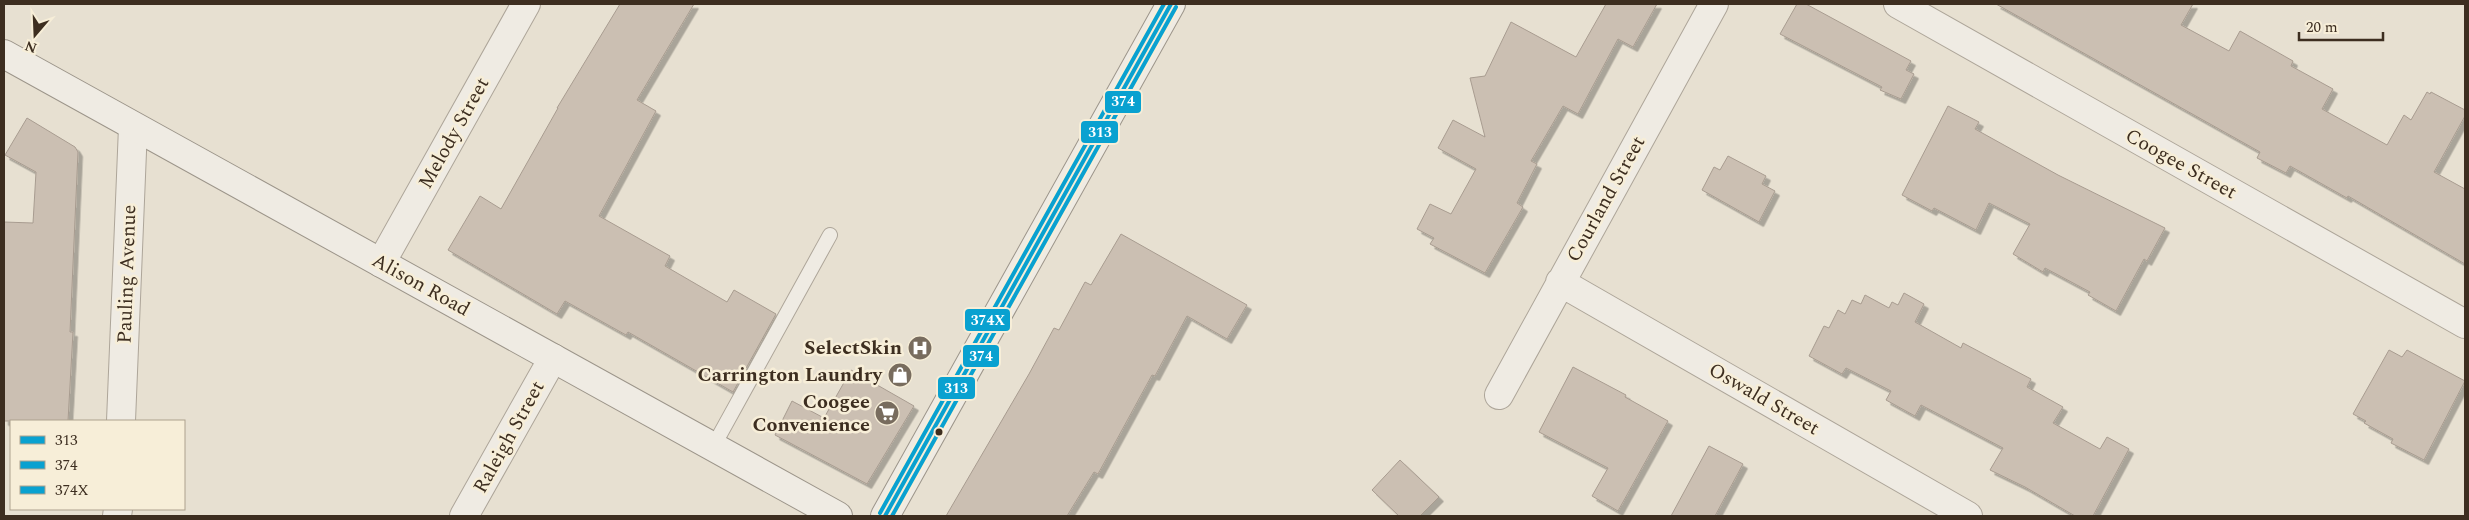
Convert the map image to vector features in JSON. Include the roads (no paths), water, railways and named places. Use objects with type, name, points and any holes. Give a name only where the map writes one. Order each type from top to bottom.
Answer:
[{"type":"street","name":"Melody Street","points":[[381,263],[526,4]]},
{"type":"street","points":[[885,516],[1171,4]]},
{"type":"street","name":"Courland Street","points":[[1499,396],[1714,4]]},
{"type":"street","name":"Coogee Street","points":[[1898,4],[2465,324]]},
{"type":"street","name":"Alison Road","points":[[4,54],[838,516]]},
{"type":"street","name":"Pauling Avenue","points":[[121,420],[133,127]]},
{"type":"street","name":"Oswald Street","points":[[1560,282],[1968,516]]},
{"type":"street","name":"Raleigh Street","points":[[464,516],[553,358]]},
{"type":"lane","points":[[713,447],[830,235]]},
{"type":"place","name":"SelectSkin","points":[[920,348]]},
{"type":"place","name":"Carrington Laundry","points":[[900,375]]},
{"type":"place","name":"Coogee Convenience","points":[[887,413]]}]
